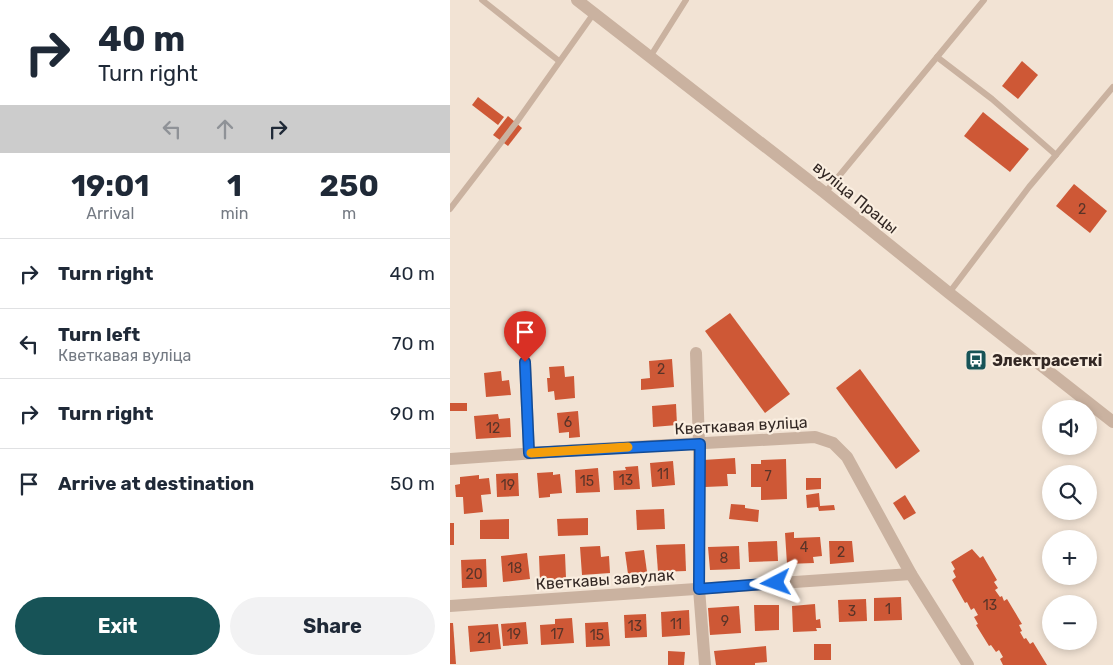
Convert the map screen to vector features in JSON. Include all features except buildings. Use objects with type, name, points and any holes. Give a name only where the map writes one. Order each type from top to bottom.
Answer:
[{"type":"street","name":"вуліца Працы","points":[[577,0],[825,193],[1113,422]]},
{"type":"street","points":[[696,353],[700,444],[699,589],[705,665]]},
{"type":"street","points":[[525,362],[529,453]]},
{"type":"street","name":"Кветкавая вуліца","points":[[450,459],[815,438],[833,443],[847,457],[911,574],[968,665]]},
{"type":"street","name":"Кветкавы завулак","points":[[450,606],[911,574]]},
{"type":"lane","points":[[482,0],[559,61]]},
{"type":"lane","points":[[650,56],[686,0]]},
{"type":"lane","points":[[825,193],[984,0]]},
{"type":"lane","points":[[450,209],[516,123],[594,13]]},
{"type":"lane","points":[[937,57],[992,99],[1056,156]]},
{"type":"lane","points":[[949,293],[1029,187],[1113,86]]},
{"type":"slow traffic","points":[[531,453],[628,447]]},
{"type":"place","name":"Электрасеткі","points":[[976,360]]},
{"type":"route","points":[[525,362],[529,453],[700,444],[699,589],[776,583]]}]
